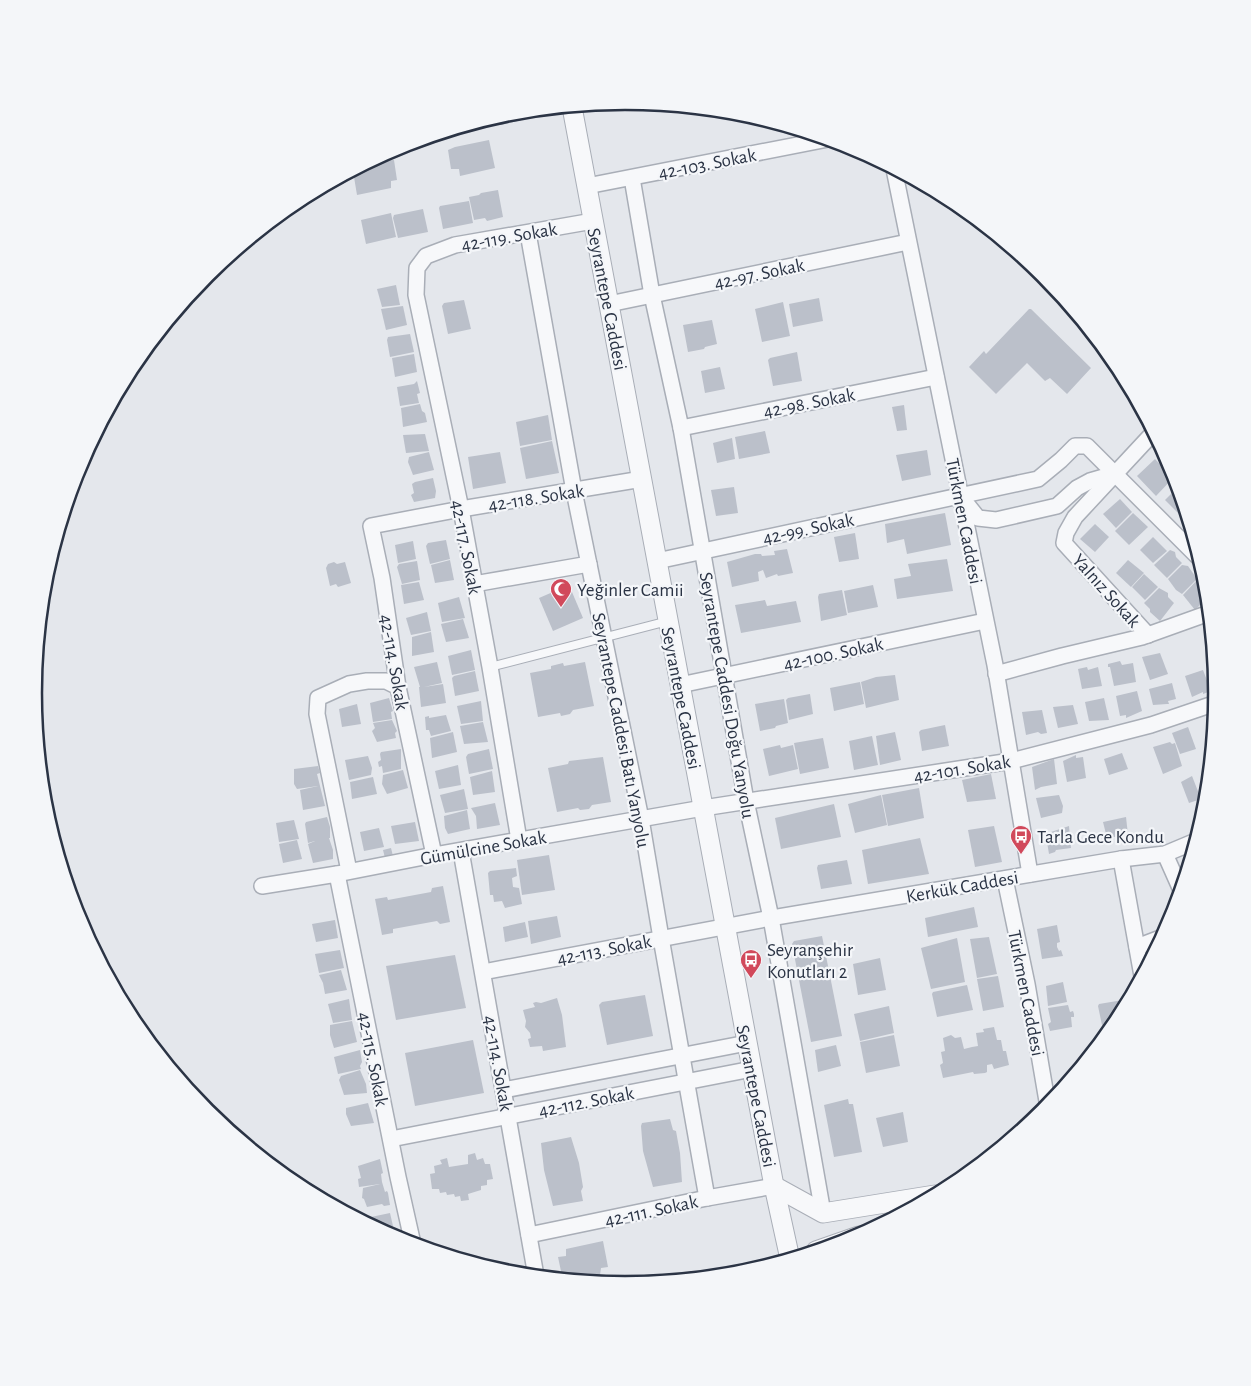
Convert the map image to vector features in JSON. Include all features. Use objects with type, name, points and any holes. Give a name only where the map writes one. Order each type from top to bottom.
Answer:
[{"type":"street","name":"Seyrantepe Caddesi","points":[[573,112],[725,927],[774,1186],[789,1252]]},
{"type":"street","name":"42-103. Sokak","points":[[587,186],[815,142]]},
{"type":"street","name":"Türkmen Caddesi","points":[[895,177],[986,621],[1030,874]]},
{"type":"street","name":"Seyrantepe Caddesi Doğu Yanyolu","points":[[632,178],[652,295],[681,428],[746,802],[771,918],[823,1213]]},
{"type":"street","name":"42-119. Sokak","points":[[426,256],[455,245],[593,221]]},
{"type":"street","name":"Seyrantepe Caddesi Batı Yanyolu","points":[[528,233],[574,491],[642,819],[707,1198]]},
{"type":"street","name":"42-97. Sokak","points":[[609,304],[908,242]]},
{"type":"street","name":"42-117. Sokak","points":[[426,256],[417,268],[416,295],[461,509],[519,840]]},
{"type":"street","name":"42-98. Sokak","points":[[681,428],[936,377]]},
{"type":"street","points":[[960,495],[978,518],[996,520],[1058,506],[1077,488],[1090,480],[1114,474],[1149,437]]},
{"type":"street","name":"42-99. Sokak","points":[[657,560],[1038,479],[1075,446],[1087,446],[1191,551]]},
{"type":"street","name":"Yalnız Sokak","points":[[1114,474],[1075,517],[1066,533],[1064,542],[1148,635]]},
{"type":"street","name":"42-118. Sokak","points":[[371,526],[642,479]]},
{"type":"street","name":"42-114. Sokak","points":[[371,526],[382,578],[398,687],[434,855]]},
{"type":"street","points":[[474,584],[589,564]]},
{"type":"street","points":[[996,674],[1148,635],[1204,615]]},
{"type":"street","name":"42-100. Sokak","points":[[680,685],[986,621]]},
{"type":"street","name":"42-115. Sokak","points":[[398,687],[386,681],[348,684],[318,698],[317,714],[343,873],[391,1139],[411,1235]]},
{"type":"street","name":"42-101. Sokak","points":[[703,808],[1011,761],[1151,725],[1208,706]]},
{"type":"street","name":"Gümülcine Sokak","points":[[262,886],[703,808]]},
{"type":"street","name":"Kerkük Caddesi","points":[[725,927],[1030,874],[1121,859],[1165,854],[1189,844]]},
{"type":"street","name":"42-114. Sokak","points":[[462,850],[535,1269]]},
{"type":"street","points":[[1165,854],[1177,882]]},
{"type":"street","points":[[1121,859],[1140,966]]},
{"type":"street","name":"Türkmen Caddesi","points":[[1005,879],[1027,984],[1046,1096]]},
{"type":"street","name":"42-113. Sokak","points":[[483,972],[725,927]]},
{"type":"street","points":[[1137,947],[1153,941]]},
{"type":"street","name":"42-112. Sokak","points":[[504,1090],[747,1043]]},
{"type":"street","name":"42-112. Sokak","points":[[391,1139],[752,1068]]},
{"type":"street","points":[[774,1186],[823,1213],[915,1199]]},
{"type":"street","name":"42-111. Sokak","points":[[529,1235],[774,1186]]},
{"type":"lane","points":[[490,667],[668,621]]},
{"type":"building","points":[[489,140],[495,168],[460,176],[459,169],[451,169],[448,150]]},
{"type":"building","points":[[388,160],[394,160],[397,180],[391,181],[391,188],[357,195],[354,177]]},
{"type":"building","points":[[498,190],[503,217],[487,221],[485,218],[474,220],[469,197]]},
{"type":"building","points":[[469,201],[473,223],[443,229],[440,206]]},
{"type":"building","points":[[423,209],[428,232],[398,238],[394,215]]},
{"type":"building","points":[[391,213],[396,237],[366,244],[361,220]]},
{"type":"building","points":[[396,285],[400,305],[382,307],[377,289]]},
{"type":"building","points":[[819,298],[823,321],[793,327],[789,304]]},
{"type":"building","points":[[464,300],[471,329],[448,334],[442,306],[444,303]]},
{"type":"building","points":[[783,302],[790,336],[762,342],[755,309]]},
{"type":"building","points":[[403,306],[407,325],[386,330],[381,309]]},
{"type":"building","points":[[1029,309],[1091,368],[1067,394],[1050,378],[1045,381],[1027,363],[996,394],[969,367],[984,351],[986,354]]},
{"type":"building","points":[[712,320],[717,344],[688,352],[683,325]]},
{"type":"building","points":[[410,334],[414,352],[390,357],[388,337]]},
{"type":"building","points":[[797,352],[802,381],[773,386],[768,360]]},
{"type":"building","points":[[414,354],[417,372],[395,377],[392,358]]},
{"type":"building","points":[[720,367],[725,389],[705,393],[701,371]]},
{"type":"building","points":[[417,381],[420,393],[417,394],[419,403],[400,406],[397,387],[414,384]]},
{"type":"building","points":[[420,404],[427,422],[403,427],[401,408]]},
{"type":"building","points":[[904,405],[907,430],[897,431],[892,407]]},
{"type":"building","points":[[548,415],[552,440],[520,446],[516,422]]},
{"type":"building","points":[[765,431],[770,453],[739,459],[735,437]]},
{"type":"building","points":[[425,434],[429,451],[406,453],[403,435]]},
{"type":"building","points":[[732,438],[735,459],[717,463],[713,443]]},
{"type":"building","points":[[552,441],[559,473],[526,479],[520,448]]},
{"type":"building","points":[[927,450],[931,475],[902,481],[896,455]]},
{"type":"building","points":[[429,452],[434,470],[413,475],[408,462],[409,457]]},
{"type":"building","points":[[500,452],[506,483],[473,489],[468,457]]},
{"type":"building","points":[[1155,459],[1163,467],[1169,482],[1156,496],[1137,476]]},
{"type":"building","points":[[433,478],[436,491],[435,498],[414,502],[411,495],[414,493],[412,484]]},
{"type":"building","points":[[734,487],[738,513],[716,516],[711,490]]},
{"type":"building","points":[[1173,492],[1181,514],[1180,515],[1165,500]]},
{"type":"building","points":[[1120,499],[1132,512],[1116,528],[1103,514]]},
{"type":"building","points":[[945,513],[951,545],[907,554],[904,539],[887,543],[885,524]]},
{"type":"building","points":[[1133,513],[1148,527],[1129,545],[1115,531]]},
{"type":"building","points":[[1095,524],[1109,537],[1095,552],[1080,539]]},
{"type":"building","points":[[855,533],[859,559],[839,562],[834,537]]},
{"type":"building","points":[[1153,537],[1167,551],[1153,563],[1140,550]]},
{"type":"building","points":[[446,540],[450,559],[430,564],[426,546],[428,543]]},
{"type":"building","points":[[413,541],[416,559],[398,563],[395,545]]},
{"type":"building","points":[[787,549],[793,573],[778,576],[777,574],[766,578],[763,570],[758,572],[759,581],[732,587],[727,562],[755,554],[761,554],[762,556],[775,555],[774,551]]},
{"type":"building","points":[[1170,550],[1175,552],[1176,557],[1182,563],[1167,578],[1154,565]]},
{"type":"building","points":[[947,559],[953,591],[897,599],[894,579],[911,576],[908,564]]},
{"type":"building","points":[[450,560],[454,580],[435,583],[431,565]]},
{"type":"building","points":[[1128,560],[1144,573],[1131,587],[1116,573]]},
{"type":"building","points":[[417,561],[420,580],[402,584],[397,567],[399,564]]},
{"type":"building","points":[[334,562],[337,564],[345,562],[351,583],[338,587],[336,584],[330,586],[326,568],[328,564]]},
{"type":"building","points":[[1182,565],[1188,566],[1197,579],[1182,594],[1176,590],[1168,579]]},
{"type":"building","points":[[1144,574],[1158,587],[1145,600],[1132,587]]},
{"type":"building","points":[[1197,580],[1202,603],[1195,610],[1183,595]]},
{"type":"building","points":[[419,582],[424,600],[404,604],[401,585]]},
{"type":"building","name":"Yeğinler Camii","points":[[569,585],[583,618],[553,631],[539,598]]},
{"type":"building","points":[[873,585],[878,607],[848,613],[844,591]]},
{"type":"building","points":[[1159,588],[1168,593],[1168,597],[1174,603],[1160,621],[1144,603]]},
{"type":"building","points":[[842,590],[847,615],[821,621],[819,594]]},
{"type":"building","points":[[459,597],[465,618],[442,622],[438,603]]},
{"type":"building","points":[[765,600],[767,606],[796,601],[801,622],[741,633],[735,605]]},
{"type":"building","points":[[427,612],[431,631],[411,635],[406,618]]},
{"type":"building","points":[[463,619],[469,638],[446,642],[441,624]]},
{"type":"building","points":[[431,632],[434,652],[412,656],[412,637]]},
{"type":"building","points":[[471,650],[475,670],[452,675],[448,656]]},
{"type":"building","points":[[1160,653],[1168,674],[1150,680],[1142,657]]},
{"type":"building","points":[[1120,661],[1122,665],[1133,663],[1136,682],[1114,686],[1108,664]]},
{"type":"building","points":[[437,662],[442,683],[424,687],[443,684],[446,703],[421,707],[420,687],[414,667]]},
{"type":"building","points":[[585,662],[594,706],[573,710],[570,714],[561,716],[560,713],[538,717],[530,673],[551,669],[551,666],[563,663],[564,666]]},
{"type":"building","points":[[1087,667],[1088,670],[1098,667],[1102,686],[1082,689],[1078,669]]},
{"type":"building","points":[[1203,670],[1208,682],[1208,692],[1203,694],[1203,692],[1192,697],[1185,676]]},
{"type":"building","points":[[475,671],[479,691],[455,696],[452,678]]},
{"type":"building","points":[[895,675],[899,700],[866,708],[861,682],[876,677]]},
{"type":"building","points":[[860,682],[864,704],[834,711],[830,688]]},
{"type":"building","points":[[1172,683],[1176,699],[1168,701],[1169,704],[1153,705],[1149,689]]},
{"type":"building","points":[[1137,691],[1142,711],[1126,718],[1126,715],[1120,716],[1116,696]]},
{"type":"building","points":[[810,694],[813,714],[789,720],[786,700]]},
{"type":"building","points":[[389,698],[393,711],[391,712],[392,719],[373,722],[370,703]]},
{"type":"building","points":[[1104,698],[1109,720],[1089,721],[1085,702]]},
{"type":"building","points":[[784,699],[788,723],[760,731],[755,704]]},
{"type":"building","points":[[481,701],[483,721],[461,724],[457,706]]},
{"type":"building","points":[[357,704],[361,724],[342,727],[339,709]]},
{"type":"building","points":[[1073,705],[1078,724],[1058,728],[1053,707]]},
{"type":"building","points":[[1042,710],[1047,733],[1041,734],[1038,732],[1026,735],[1022,712]]},
{"type":"building","points":[[446,715],[451,731],[431,736],[429,730],[426,730],[425,717]]},
{"type":"building","points":[[392,720],[397,731],[395,733],[396,738],[377,742],[372,731],[375,728],[373,723]]},
{"type":"building","points":[[483,722],[488,742],[464,744],[460,726]]},
{"type":"building","points":[[945,725],[949,746],[922,751],[919,732]]},
{"type":"building","points":[[1188,727],[1196,749],[1180,754],[1172,733]]},
{"type":"building","points":[[453,732],[457,752],[432,758],[430,738]]},
{"type":"building","points":[[895,732],[901,760],[880,765],[876,736]]},
{"type":"building","points":[[872,736],[878,765],[854,770],[849,741]]},
{"type":"building","points":[[823,738],[829,768],[800,774],[794,743]]},
{"type":"building","points":[[1170,742],[1172,744],[1175,743],[1182,766],[1163,774],[1153,747]]},
{"type":"building","points":[[780,745],[781,748],[793,745],[798,769],[769,776],[763,749]]},
{"type":"building","points":[[401,749],[401,769],[383,773],[382,766],[379,767],[378,762],[381,760],[381,752]]},
{"type":"building","points":[[489,749],[493,769],[469,774],[466,757],[468,754]]},
{"type":"building","points":[[1122,753],[1128,769],[1109,775],[1104,759]]},
{"type":"building","points":[[1076,755],[1076,758],[1083,757],[1086,778],[1067,782],[1063,761]]},
{"type":"building","points":[[368,756],[372,768],[371,775],[349,780],[345,760]]},
{"type":"building","points":[[603,757],[611,802],[592,805],[589,809],[580,810],[578,808],[557,812],[548,768],[568,764],[569,761]]},
{"type":"building","points":[[1054,759],[1057,784],[1035,790],[1032,767]]},
{"type":"building","points":[[458,765],[461,785],[439,789],[435,771]]},
{"type":"building","points":[[318,766],[320,773],[317,774],[325,806],[303,810],[300,790],[318,786],[297,789],[294,784],[294,769]]},
{"type":"building","points":[[403,770],[408,788],[387,794],[382,784],[383,775]]},
{"type":"building","points":[[492,771],[495,792],[473,795],[470,777]]},
{"type":"building","points":[[991,774],[996,799],[967,802],[962,780]]},
{"type":"building","points":[[1192,776],[1199,795],[1198,800],[1189,803],[1181,782]]},
{"type":"building","points":[[373,777],[377,794],[352,799],[350,782]]},
{"type":"building","points":[[919,788],[924,818],[888,826],[882,795]]},
{"type":"building","points":[[464,789],[468,809],[445,813],[440,795]]},
{"type":"building","points":[[881,795],[887,825],[855,833],[848,804]]},
{"type":"building","points":[[1059,795],[1063,806],[1062,813],[1041,818],[1036,798]]},
{"type":"building","points":[[495,803],[500,825],[477,829],[476,816],[471,808]]},
{"type":"building","points":[[834,804],[841,837],[781,849],[775,818]]},
{"type":"building","points":[[467,810],[470,829],[448,834],[445,828],[444,816]]},
{"type":"building","points":[[327,817],[330,827],[329,838],[333,850],[333,859],[313,863],[308,844],[315,841],[308,843],[305,824],[306,822]]},
{"type":"building","points":[[1126,817],[1128,835],[1107,838],[1103,822]]},
{"type":"building","points":[[294,820],[299,839],[279,842],[276,823]]},
{"type":"building","points":[[415,822],[419,841],[395,844],[391,826]]},
{"type":"building","points":[[994,826],[1002,862],[975,867],[968,830]]},
{"type":"building","points":[[1069,826],[1071,848],[1056,850],[1049,854],[1048,833]]},
{"type":"building","points":[[379,828],[384,847],[364,851],[360,832]]},
{"type":"building","points":[[920,838],[929,874],[868,884],[862,850]]},
{"type":"building","points":[[297,840],[302,859],[283,863],[279,844]]},
{"type":"building","points":[[391,848],[394,860],[386,862],[383,850]]},
{"type":"building","points":[[549,855],[555,890],[522,895],[517,860]]},
{"type":"building","points":[[847,860],[852,884],[821,889],[818,865]]},
{"type":"building","points":[[516,868],[517,876],[512,878],[513,887],[519,888],[522,904],[505,908],[502,901],[494,902],[493,895],[490,895],[488,873],[490,871]]},
{"type":"building","points":[[443,886],[450,922],[440,924],[437,921],[393,929],[393,933],[382,935],[375,899],[387,897],[388,900],[431,892],[432,888]]},
{"type":"building","points":[[974,907],[978,927],[928,937],[925,918]]},
{"type":"building","points":[[557,916],[561,937],[531,944],[528,921]]},
{"type":"building","points":[[335,920],[338,938],[316,942],[312,924]]},
{"type":"building","points":[[525,922],[528,937],[505,942],[503,927]]},
{"type":"building","points":[[1057,925],[1060,942],[1057,943],[1057,947],[1059,951],[1061,950],[1063,956],[1042,959],[1037,929]]},
{"type":"building","points":[[822,936],[842,1036],[811,1042],[792,944],[794,941]]},
{"type":"building","points":[[989,937],[997,974],[977,978],[970,939]]},
{"type":"building","points":[[957,938],[965,982],[931,989],[921,948]]},
{"type":"building","points":[[340,950],[344,968],[319,973],[315,954]]},
{"type":"building","points":[[455,955],[466,1008],[396,1020],[386,966]]},
{"type":"building","points":[[880,958],[886,990],[858,995],[853,964]]},
{"type":"building","points":[[341,970],[347,990],[325,994],[319,975]]},
{"type":"building","points":[[998,976],[1004,1007],[983,1011],[977,979]]},
{"type":"building","points":[[1063,982],[1067,1002],[1048,1006],[1046,986]]},
{"type":"building","points":[[967,985],[973,1010],[937,1017],[933,992]]},
{"type":"building","points":[[645,995],[653,1036],[607,1045],[599,1005],[602,1002]]},
{"type":"building","points":[[557,998],[562,1015],[566,1047],[543,1051],[542,1046],[530,1047],[528,1039],[531,1038],[530,1033],[525,1027],[526,1021],[523,1010],[535,1007],[533,1003],[541,1003]]},
{"type":"building","points":[[349,999],[352,1020],[333,1023],[328,1004]]},
{"type":"building","points":[[1120,1000],[1105,1024],[1102,1025],[1099,1004]]},
{"type":"building","points":[[1068,1005],[1070,1012],[1073,1011],[1074,1014],[1074,1017],[1071,1017],[1072,1027],[1050,1031],[1048,1024],[1051,1022],[1048,1008]]},
{"type":"building","points":[[889,1006],[894,1033],[860,1041],[854,1014]]},
{"type":"building","points":[[352,1021],[357,1042],[334,1048],[330,1035],[330,1025]]},
{"type":"building","points":[[994,1027],[997,1040],[1001,1040],[1003,1051],[1006,1051],[1009,1065],[994,1069],[992,1064],[987,1065],[987,1072],[985,1073],[974,1074],[973,1072],[943,1078],[940,1065],[943,1063],[941,1052],[945,1051],[943,1038],[951,1035],[955,1038],[961,1037],[964,1049],[978,1046],[976,1033],[984,1032],[983,1029]]},
{"type":"building","points":[[894,1035],[900,1066],[866,1073],[860,1042]]},
{"type":"building","points":[[473,1040],[484,1093],[415,1106],[405,1053]]},
{"type":"building","points":[[836,1045],[841,1066],[818,1072],[815,1050]]},
{"type":"building","points":[[360,1050],[361,1069],[338,1074],[334,1057]]},
{"type":"building","points":[[360,1070],[366,1084],[367,1093],[344,1095],[339,1080],[341,1076]]},
{"type":"building","points":[[848,1099],[849,1104],[853,1104],[862,1152],[834,1157],[824,1105]]},
{"type":"building","points":[[368,1103],[374,1123],[351,1126],[346,1114],[346,1108]]},
{"type":"building","points":[[903,1112],[908,1142],[883,1147],[876,1118]]},
{"type":"building","points":[[670,1119],[673,1130],[676,1131],[682,1182],[653,1187],[643,1151],[641,1126],[642,1123]]},
{"type":"building","points":[[571,1137],[579,1163],[583,1201],[553,1206],[544,1170],[541,1143]]},
{"type":"building","points":[[475,1153],[477,1160],[483,1158],[485,1164],[490,1164],[493,1179],[487,1180],[487,1185],[481,1186],[481,1190],[468,1194],[469,1200],[461,1201],[460,1196],[455,1197],[454,1194],[447,1195],[446,1192],[440,1193],[439,1189],[432,1189],[430,1174],[435,1173],[434,1166],[442,1164],[440,1160],[447,1158],[449,1167],[468,1164],[468,1155]]},
{"type":"building","points":[[380,1159],[383,1173],[381,1174],[382,1182],[385,1192],[387,1191],[388,1193],[390,1205],[384,1206],[382,1204],[367,1207],[362,1198],[363,1188],[380,1184],[359,1187],[358,1179],[361,1178],[358,1166]]},
{"type":"building","points":[[390,1213],[393,1226],[391,1227],[371,1217]]},
{"type":"building","points":[[603,1241],[608,1267],[601,1268],[598,1275],[561,1272],[558,1257],[566,1256],[566,1249]]},
{"type":"place","name":"Yeğinler Camii","points":[[561,608]]},
{"type":"place","name":"Tarla Gece Kondu","points":[[1021,855]]},
{"type":"place","name":"Seyranşehir Konutları 2","points":[[751,979]]}]
